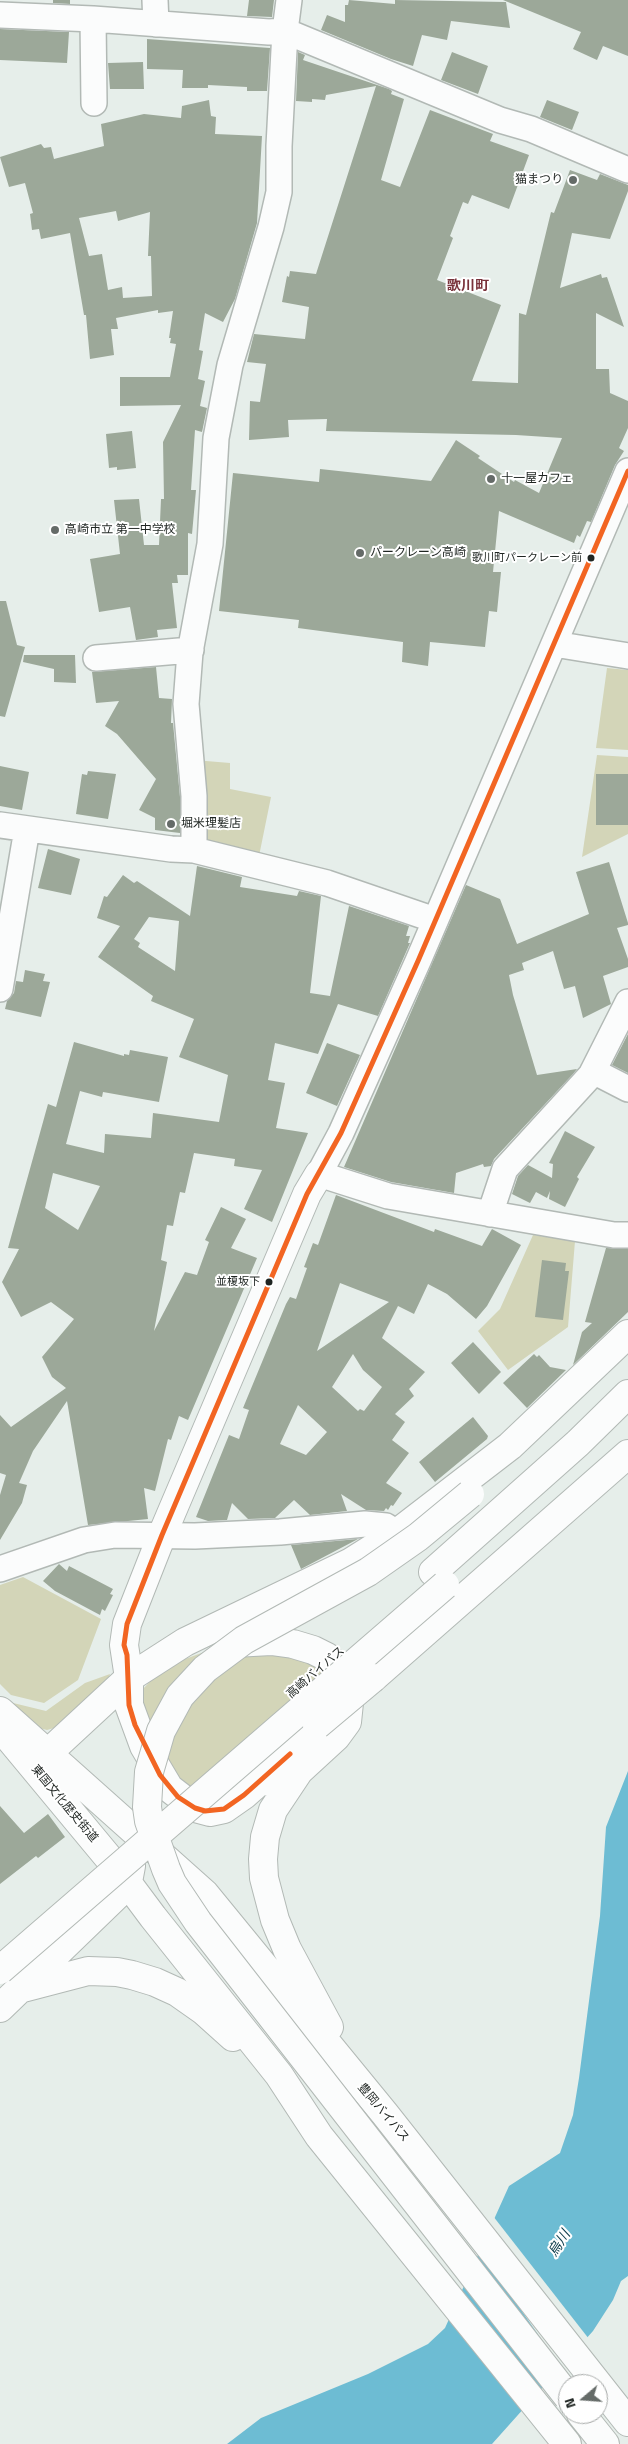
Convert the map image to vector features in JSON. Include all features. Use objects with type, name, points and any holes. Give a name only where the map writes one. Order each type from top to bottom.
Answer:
[{"type":"main road","points":[[319,1174],[307,1194],[162,1535],[127,1624],[124,1645],[129,1678],[129,1705],[144,1746],[169,1788],[195,1808],[210,1812],[231,1805],[290,1754],[317,1725],[628,1454]]},
{"type":"main road","points":[[320,2136],[279,2075],[153,1918],[120,1872],[89,1818],[56,1778],[48,1753],[129,1678],[184,1642],[351,1562],[396,1533],[510,1446],[591,1372],[628,1334]]},
{"type":"main road","points":[[558,2384],[198,1922],[172,1883],[149,1821],[147,1807],[149,1772],[161,1732],[180,1696],[205,1669],[244,1640],[368,1572],[418,1537],[601,1384],[628,1357]]},
{"type":"main road","name":"高崎バイパス","points":[[0,1970],[439,1579],[628,1394]]},
{"type":"main road","name":"高崎バイパス","points":[[0,1947],[439,1579],[584,1462],[628,1420]]},
{"type":"main road","points":[[153,1662],[215,1645],[271,1641],[293,1644],[313,1650],[327,1657],[342,1670],[350,1693],[347,1722],[336,1737],[299,1771],[263,1813],[249,1835],[247,1861],[249,1885],[260,1925],[283,1970],[336,2040],[386,2114]]},
{"type":"main road","name":"東国文化歴史街道","points":[[0,1710],[122,1818]]},
{"type":"main road","name":"東国文化歴史街道","points":[[0,1727],[120,1872]]},
{"type":"main road","points":[[263,1813],[272,1779],[290,1754]]},
{"type":"main road","points":[[0,2008],[23,1988],[131,1859],[122,1818]]},
{"type":"main road","name":"豊岡バイパス","points":[[122,1818],[196,1884],[386,2114],[620,2412]]},
{"type":"main road","points":[[23,1988],[88,1971],[117,1972],[144,1978],[190,2000],[230,2035],[320,2136],[566,2444]]},
{"type":"street","points":[[194,850],[185,780],[186,704],[191,650],[210,544],[216,438],[228,374],[271,227],[279,192],[285,31],[289,0]]},
{"type":"street","points":[[0,15],[38,8],[93,19],[156,12],[269,32],[285,31],[500,120],[531,130],[628,170]]},
{"type":"street","points":[[93,19],[94,103]]},
{"type":"street","points":[[628,471],[435,920],[332,1150],[319,1174],[388,1196],[628,1235]]},
{"type":"street","points":[[554,644],[628,656]]},
{"type":"street","points":[[96,658],[191,650]]},
{"type":"street","points":[[0,825],[171,849],[194,850],[327,883],[435,920]]},
{"type":"street","points":[[0,989],[27,828]]},
{"type":"street","points":[[490,1214],[505,1169],[593,1071],[628,1002]]},
{"type":"street","points":[[593,1071],[628,1089]]},
{"type":"street","points":[[0,1569],[84,1540],[115,1535],[280,1532],[365,1524],[386,1526],[396,1533]]},
{"type":"green space","points":[[607,668],[628,670],[628,750],[596,748]]},
{"type":"green space","points":[[597,755],[628,757],[628,834],[582,857]]},
{"type":"green space","points":[[194,760],[230,763],[230,789],[271,797],[258,861],[197,846]]},
{"type":"green space","points":[[533,1235],[575,1241],[568,1327],[508,1370],[478,1331],[500,1309]]},
{"type":"green space","points":[[23,1577],[101,1619],[78,1680],[44,1703],[11,1695],[0,1684],[0,1585]]},
{"type":"green space","points":[[279,1648],[331,1672],[312,1722],[217,1800],[177,1783],[138,1706],[143,1689],[157,1674],[177,1662],[207,1651]]},
{"type":"green space","points":[[110,1674],[107,1683],[61,1725],[47,1730],[39,1728],[9,1702],[46,1711],[85,1683]]},
{"type":"water","name":"烏川","points":[[628,1771],[628,2276],[621,2281],[613,2300],[593,2331],[492,2444],[227,2444],[261,2418],[368,2374],[428,2344],[445,2328],[509,2186],[560,2153],[573,2115],[579,2078],[600,1916],[606,1827]]},
{"type":"pier","points":[[493,2216],[589,2339],[562,2369],[478,2248]]},
{"type":"building","points":[[53,0],[70,0],[70,4],[53,3]]},
{"type":"building","points":[[249,0],[274,0],[272,17],[247,16]]},
{"type":"building","points":[[349,0],[395,4],[395,0],[506,2],[510,28],[451,21],[447,40],[422,35],[413,66],[321,30],[327,15],[345,22],[345,5],[348,5]]},
{"type":"building","points":[[503,0],[628,0],[628,56],[603,46],[597,60],[573,49],[581,32]]},
{"type":"building","points":[[0,29],[69,32],[67,63],[0,60]]},
{"type":"building","points":[[147,39],[270,48],[267,91],[247,91],[247,87],[208,85],[208,88],[182,88],[183,70],[147,69]]},
{"type":"building","points":[[298,52],[305,55],[303,60],[389,89],[392,91],[391,94],[404,99],[381,180],[400,187],[430,110],[493,134],[490,141],[529,155],[509,209],[472,195],[468,204],[463,202],[450,236],[453,238],[437,280],[501,305],[472,381],[518,383],[519,313],[526,315],[551,212],[554,213],[570,170],[597,180],[600,174],[628,185],[628,191],[610,239],[572,233],[560,288],[601,274],[602,278],[607,277],[624,327],[596,313],[596,369],[609,369],[610,393],[628,401],[628,428],[619,448],[624,451],[615,465],[591,522],[587,521],[580,537],[577,535],[574,543],[499,511],[493,572],[501,572],[497,612],[489,611],[485,647],[430,642],[428,666],[402,662],[403,642],[298,628],[299,620],[219,611],[233,473],[319,482],[320,469],[431,481],[456,440],[480,456],[478,458],[514,482],[515,480],[539,493],[562,438],[516,435],[326,431],[327,419],[288,420],[289,437],[249,440],[250,401],[260,402],[266,364],[247,362],[254,334],[305,339],[309,307],[282,302],[287,276],[289,277],[290,271],[316,274],[376,86],[326,95],[325,100],[312,99],[312,102],[296,101]]},
{"type":"building","points":[[452,52],[488,66],[478,94],[441,80]]},
{"type":"building","points":[[143,62],[144,89],[110,89],[108,63]]},
{"type":"building","points":[[209,100],[211,116],[216,117],[215,134],[262,136],[257,223],[235,299],[223,322],[205,313],[199,350],[203,351],[198,379],[205,381],[200,406],[207,408],[202,432],[195,430],[191,490],[196,490],[192,534],[188,533],[188,575],[177,575],[178,583],[172,583],[177,628],[157,630],[158,637],[136,640],[130,607],[99,612],[90,559],[120,554],[114,500],[139,499],[144,545],[159,545],[161,499],[164,499],[163,442],[181,405],[120,406],[120,377],[170,377],[176,344],[170,343],[171,338],[169,338],[173,311],[158,313],[158,310],[116,318],[118,329],[111,329],[114,355],[90,359],[86,315],[84,315],[70,233],[41,239],[39,229],[32,230],[30,214],[33,213],[25,183],[9,187],[0,157],[41,144],[44,148],[51,147],[54,159],[104,146],[101,124],[144,114],[181,118],[182,106]],"holes":[[[116,211],[118,221],[150,212],[148,256],[151,256],[152,296],[123,298],[122,287],[108,290],[102,254],[89,256],[79,218]]]},
{"type":"building","points":[[547,100],[579,112],[572,130],[540,117]]},
{"type":"building","points":[[132,431],[136,468],[117,470],[117,467],[109,468],[106,434]]},
{"type":"building","points":[[0,601],[6,601],[17,645],[25,647],[5,717],[0,716]]},
{"type":"building","points":[[24,655],[75,655],[76,683],[54,682],[54,669],[23,662]]},
{"type":"building","points":[[156,667],[159,698],[172,699],[171,723],[173,723],[180,797],[180,833],[155,830],[155,818],[139,810],[156,779],[117,734],[105,726],[119,701],[96,703],[92,672]]},
{"type":"building","points":[[0,766],[29,772],[22,810],[0,806]]},
{"type":"building","points":[[88,771],[116,774],[108,819],[76,814],[82,774],[87,775]]},
{"type":"building","points":[[596,774],[628,774],[628,825],[596,825]]},
{"type":"building","points":[[48,849],[80,859],[71,895],[38,888]]},
{"type":"building","points":[[609,862],[628,923],[628,925],[617,928],[628,959],[628,967],[603,976],[611,1004],[583,1018],[575,986],[564,989],[553,951],[522,963],[524,970],[509,975],[513,995],[537,1075],[577,1069],[573,1074],[494,1159],[491,1166],[484,1167],[483,1164],[456,1173],[454,1193],[391,1182],[344,1167],[466,885],[500,899],[517,944],[589,914],[576,872]]},
{"type":"building","points":[[197,866],[242,877],[240,887],[297,896],[299,891],[321,896],[310,993],[330,996],[349,906],[409,926],[406,936],[410,936],[408,943],[410,943],[378,1016],[338,1004],[318,1054],[275,1043],[268,1080],[285,1083],[276,1128],[308,1133],[272,1222],[244,1209],[262,1170],[234,1166],[235,1159],[194,1153],[185,1193],[180,1192],[173,1226],[167,1225],[161,1260],[167,1262],[154,1331],[185,1272],[197,1275],[209,1242],[205,1240],[221,1207],[246,1219],[231,1248],[257,1258],[188,1420],[179,1416],[171,1440],[168,1439],[155,1491],[144,1488],[148,1519],[88,1525],[67,1401],[33,1451],[19,1483],[27,1485],[22,1503],[0,1540],[0,1495],[6,1475],[0,1473],[0,1415],[11,1427],[66,1388],[52,1377],[42,1357],[74,1319],[51,1302],[21,1317],[2,1282],[19,1249],[8,1248],[48,1104],[56,1107],[74,1042],[124,1056],[124,1054],[129,1055],[130,1050],[168,1057],[159,1102],[103,1092],[102,1097],[80,1091],[66,1144],[104,1153],[105,1134],[151,1138],[153,1113],[219,1122],[228,1075],[179,1057],[194,1019],[151,1001],[153,996],[98,957],[120,926],[97,918],[104,896],[107,897],[123,875],[134,883],[137,881],[190,916]],"holes":[[[149,917],[179,921],[175,971],[138,947],[140,943],[134,939]],[[53,1173],[100,1186],[78,1230],[45,1208]]]},
{"type":"building","points":[[25,970],[45,974],[43,981],[50,982],[41,1017],[5,1009],[7,1001],[14,993],[16,981],[23,982]]},
{"type":"building","points":[[628,1034],[628,1073],[612,1065]]},
{"type":"building","points":[[327,1043],[360,1055],[337,1106],[306,1093]]},
{"type":"building","points":[[565,1131],[595,1147],[577,1177],[579,1179],[565,1207],[549,1199],[550,1191],[547,1198],[536,1192],[530,1203],[512,1194],[518,1176],[528,1165],[552,1178],[553,1164],[549,1163]]},
{"type":"building","points":[[336,1195],[434,1232],[435,1229],[482,1246],[492,1229],[521,1245],[487,1306],[476,1319],[447,1294],[428,1284],[414,1314],[398,1306],[382,1338],[425,1372],[409,1389],[414,1396],[395,1414],[405,1422],[392,1440],[409,1453],[386,1483],[402,1493],[393,1506],[391,1505],[388,1510],[386,1508],[384,1511],[366,1510],[341,1494],[347,1511],[310,1515],[294,1500],[275,1518],[248,1519],[232,1503],[227,1520],[208,1521],[196,1517],[229,1435],[239,1439],[249,1410],[243,1408],[286,1304],[290,1297],[296,1299],[307,1268],[304,1267],[313,1243],[318,1245]],"holes":[[[340,1283],[389,1302],[317,1351]],[[353,1354],[363,1370],[382,1387],[364,1411],[360,1409],[358,1411],[332,1387]],[[298,1405],[327,1432],[306,1455],[280,1444]]]},
{"type":"building","points":[[606,1248],[628,1249],[628,1312],[573,1365],[582,1332],[592,1323],[585,1322]]},
{"type":"building","points":[[542,1260],[566,1263],[565,1271],[569,1271],[563,1320],[535,1317]]},
{"type":"building","points":[[473,1342],[501,1372],[479,1394],[451,1363]]},
{"type":"building","points":[[534,1354],[537,1357],[539,1355],[550,1367],[566,1370],[527,1408],[503,1383]]},
{"type":"building","points":[[473,1417],[488,1436],[487,1439],[435,1482],[419,1462]]},
{"type":"building","points":[[358,1539],[301,1569],[291,1545]]},
{"type":"building","points":[[59,1564],[67,1571],[69,1566],[113,1589],[110,1594],[113,1595],[105,1611],[102,1609],[100,1615],[55,1591],[43,1581]]},
{"type":"building","points":[[0,1806],[24,1833],[48,1814],[65,1837],[38,1858],[36,1856],[0,1884]]},
{"type":"transit line","points":[[290,1754],[244,1795],[224,1809],[205,1811],[195,1808],[178,1797],[160,1775],[135,1725],[129,1705],[127,1655],[124,1645],[127,1624],[162,1535],[307,1194],[341,1133],[418,961],[628,471]]},
{"type":"place","name":"猫まつり","points":[[573,180]]},
{"type":"place","name":"十一屋カフェ","points":[[491,479]]},
{"type":"place","name":"高崎市立 第一中学校","points":[[55,530]]},
{"type":"place","name":"パークレーン高崎","points":[[360,553]]},
{"type":"place","name":"歌川町パークレーン前","points":[[591,558]]},
{"type":"place","name":"堀米理髪店","points":[[171,824]]},
{"type":"place","name":"並榎坂下","points":[[269,1282]]},
{"type":"district","name":"歌川町","points":[[468,287]]}]
